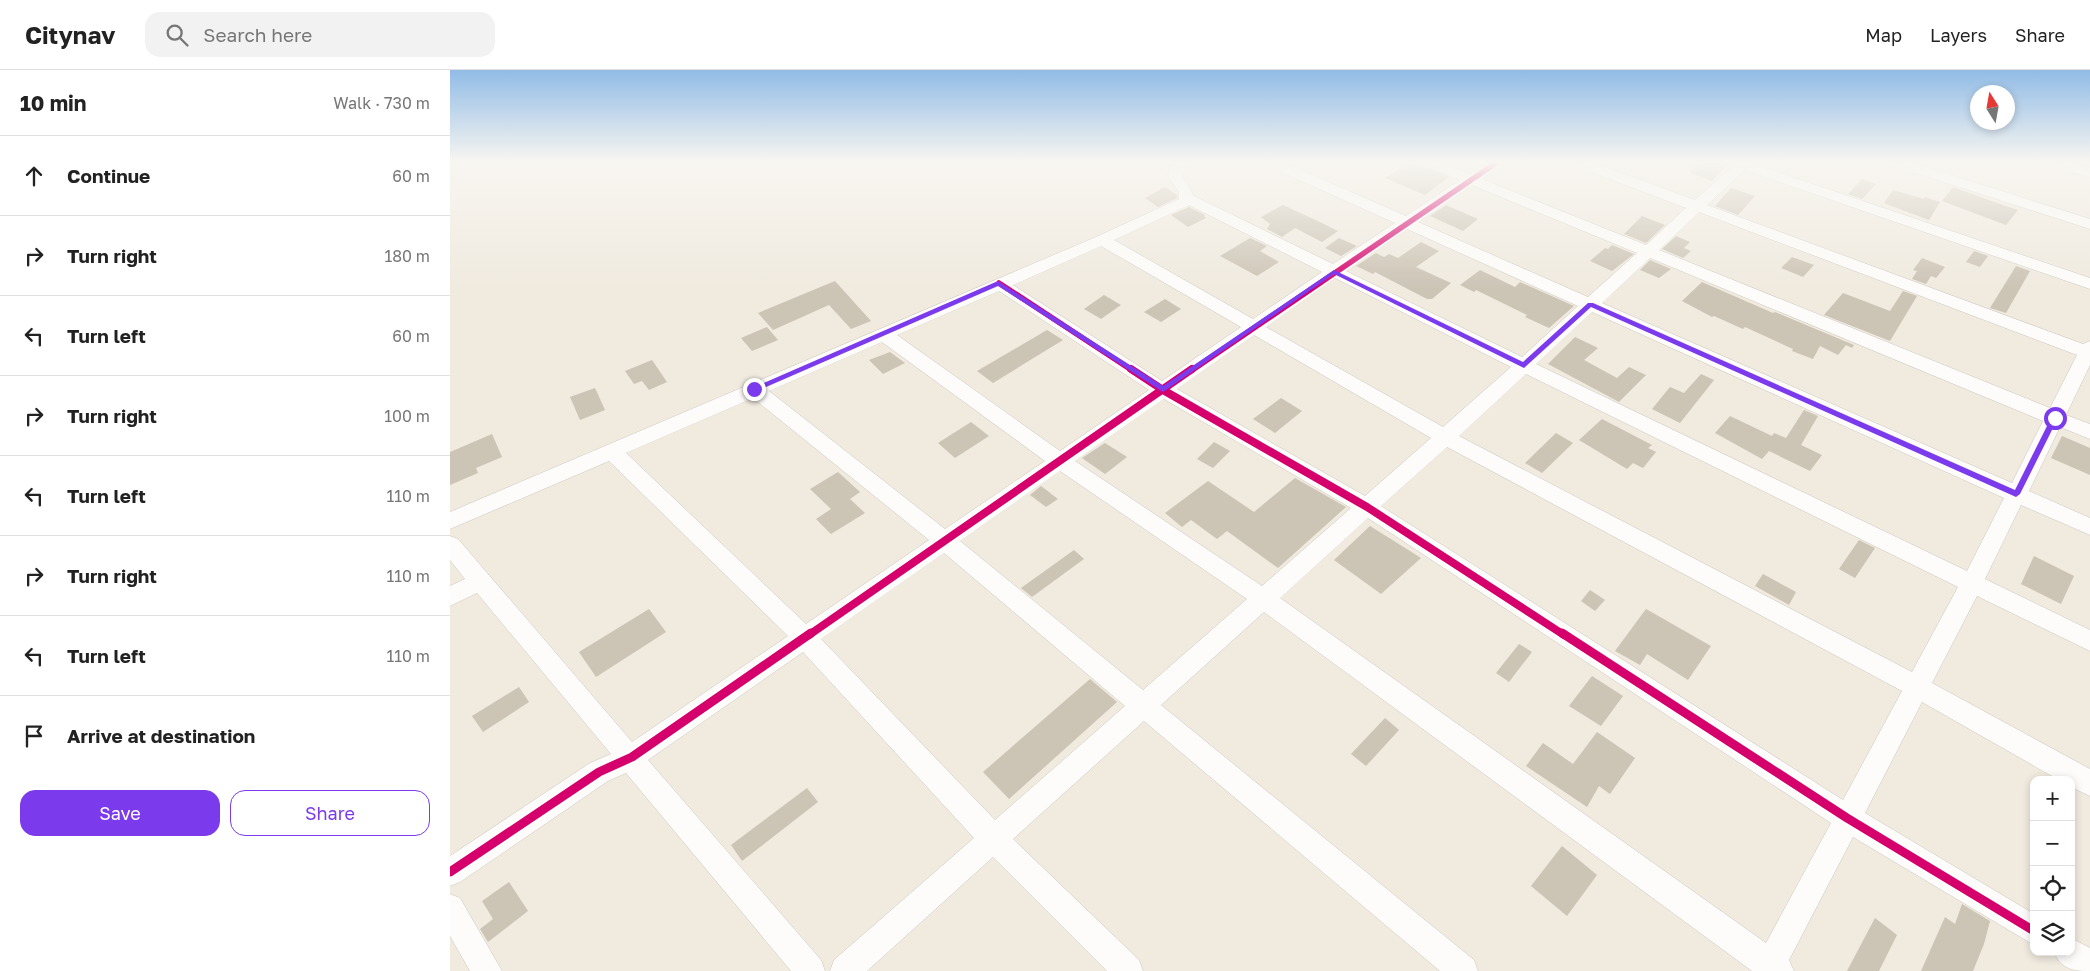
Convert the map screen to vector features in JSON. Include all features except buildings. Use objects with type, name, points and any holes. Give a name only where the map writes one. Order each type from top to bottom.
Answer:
[{"type":"street","points":[[450,521],[998,283],[1102,240],[1177,205]]},
{"type":"street","points":[[1201,205],[1524,366],[1972,582],[2090,641]]},
{"type":"street","points":[[1367,205],[2090,527]]},
{"type":"street","points":[[450,872],[599,772],[632,758],[1255,326],[1433,205]]},
{"type":"street","points":[[1535,205],[2090,432]]},
{"type":"street","points":[[882,333],[1060,462],[1264,599],[1772,969],[2089,351],[1688,205]]},
{"type":"street","points":[[846,971],[1445,437],[1699,205]]},
{"type":"street","points":[[1863,205],[2090,284]]},
{"type":"street","points":[[2031,205],[2090,224]]},
{"type":"street","points":[[1102,240],[1255,326],[1445,437],[1917,687],[2090,783]]},
{"type":"street","points":[[998,283],[1163,390],[1367,507],[1848,818],[2030,929]]},
{"type":"street","points":[[754,389],[945,541],[1462,971]]},
{"type":"street","points":[[611,451],[805,638],[994,839],[1128,971]]},
{"type":"street","points":[[450,545],[632,758],[810,971]]},
{"type":"street","points":[[450,597],[481,580]]},
{"type":"street","points":[[450,908],[487,971]]},
{"type":"street","points":[[2075,956],[2090,965]]},
{"type":"cycle path","points":[[450,872],[599,772],[632,757],[1433,205]]},
{"type":"cycle path","points":[[999,283],[1163,390],[1367,507],[1847,818],[2030,929]]},
{"type":"route","points":[[754,389],[998,283],[1163,390],[1334,272],[1524,366],[1590,304],[2016,494],[2055,418]]}]
